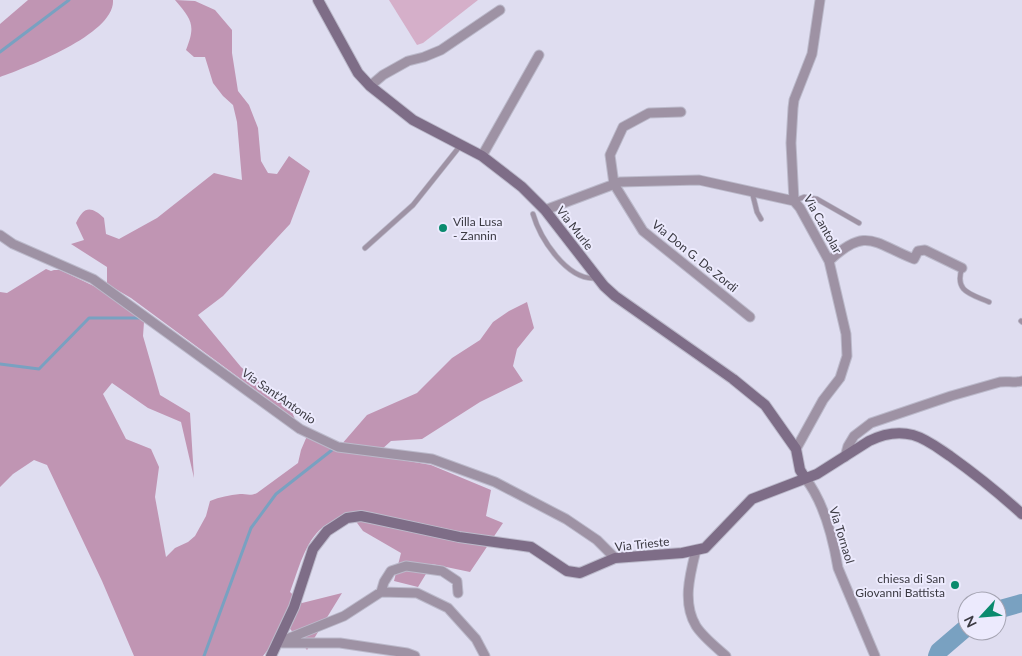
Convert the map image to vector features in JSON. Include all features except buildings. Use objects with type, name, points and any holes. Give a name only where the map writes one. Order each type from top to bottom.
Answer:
[{"type":"main road","name":"Via Murle","points":[[318,0],[358,73],[370,86],[414,120],[482,156],[522,186],[545,210],[597,278],[615,296],[733,379],[765,405],[796,449],[800,470],[805,478]]},
{"type":"main road","name":"Via Trieste","points":[[271,656],[294,607],[313,549],[327,531],[347,518],[361,516],[459,538],[531,548],[571,573],[584,572],[615,558],[705,548],[752,499],[824,470],[877,436],[894,433],[912,435],[931,443],[988,484],[1022,514]]},
{"type":"street","name":"Via Cantolar","points":[[796,449],[823,400],[840,378],[847,356],[846,334],[829,261],[800,208],[794,201],[791,143],[792,108],[812,54],[820,0]]},
{"type":"street","points":[[370,86],[383,75],[408,61],[441,50],[500,10]]},
{"type":"street","points":[[482,156],[538,55]]},
{"type":"street","name":"Via Don G. De Zordi","points":[[680,112],[649,113],[623,127],[610,154],[614,184],[643,231],[750,317]]},
{"type":"street","points":[[545,210],[620,182],[699,180],[794,201]]},
{"type":"street","name":"Via Sant'Antonio","points":[[0,235],[13,244],[93,279],[300,429],[338,447],[432,459],[495,482],[566,519],[597,540],[615,558]]},
{"type":"street","points":[[829,261],[850,243],[866,240],[874,241],[914,259],[918,251],[925,250],[962,268]]},
{"type":"street","points":[[845,457],[848,446],[854,436],[871,423],[1000,382],[1016,383],[1022,381]]},
{"type":"street","name":"Via Tornaol","points":[[805,478],[810,484],[823,512],[836,554],[838,568],[874,656]]},
{"type":"street","points":[[696,550],[690,574],[688,594],[690,614],[696,626],[726,656]]},
{"type":"street","points":[[381,592],[384,582],[391,571],[406,566],[442,571],[457,581],[458,593]]},
{"type":"street","points":[[277,643],[344,616],[381,592],[417,593],[448,608],[476,639],[485,656]]},
{"type":"street","points":[[277,643],[340,643],[389,653],[407,653],[415,656]]},
{"type":"lane","points":[[364,248],[413,205],[461,144]]},
{"type":"lane","points":[[752,192],[755,206],[761,219]]},
{"type":"lane","points":[[794,201],[804,197],[817,199],[858,223]]},
{"type":"lane","points":[[532,214],[539,230],[560,261],[570,271],[587,279],[597,278]]},
{"type":"lane","points":[[962,268],[959,278],[961,287],[989,302]]},
{"type":"shaded area","points":[[28,0],[113,0],[110,13],[100,25],[85,37],[29,66],[0,77],[0,24]]},
{"type":"shaded area","points":[[175,0],[195,1],[215,10],[232,30],[232,53],[238,91],[249,105],[258,128],[261,161],[268,173],[277,174],[289,156],[310,171],[290,224],[223,296],[198,315],[241,367],[290,408],[295,419],[131,298],[107,284],[107,267],[71,244],[84,240],[76,223],[85,211],[95,211],[104,218],[106,234],[119,239],[157,218],[214,173],[242,180],[237,122],[233,105],[213,83],[205,57],[194,57],[186,50],[191,34],[191,23]]},
{"type":"shaded area","points":[[389,0],[478,0],[423,43],[417,45]]},
{"type":"shaded area","points":[[46,269],[51,271],[60,270],[98,288],[144,322],[143,336],[160,395],[190,413],[194,478],[181,422],[148,408],[112,383],[103,394],[126,439],[151,449],[159,467],[155,497],[166,557],[175,548],[188,542],[195,536],[206,516],[210,501],[232,495],[251,495],[257,493],[298,463],[307,436],[339,451],[431,465],[491,490],[486,516],[503,523],[470,572],[432,564],[418,587],[394,581],[401,553],[363,531],[352,516],[337,520],[323,527],[311,540],[290,592],[302,603],[342,593],[307,650],[287,625],[263,656],[134,656],[102,581],[47,465],[34,460],[13,474],[0,487],[0,292],[7,293]]},
{"type":"shaded area","points":[[527,302],[534,328],[517,349],[513,366],[523,381],[480,402],[422,439],[391,441],[381,450],[341,445],[367,415],[417,393],[452,358],[480,340],[493,322]]},
{"type":"waterway","points":[[0,52],[69,0]]},
{"type":"waterway","points":[[0,364],[39,369],[89,318],[139,318]]},
{"type":"waterway","points":[[204,656],[251,528],[276,494],[332,450]]},
{"type":"waterway","points":[[1007,607],[1022,603]]},
{"type":"waterway","points":[[937,656],[939,651],[957,636]]},
{"type":"place","name":"Villa Lusa - Zannin","points":[[443,228]]},
{"type":"place","name":"chiesa di San Giovanni Battista","points":[[955,585]]}]
